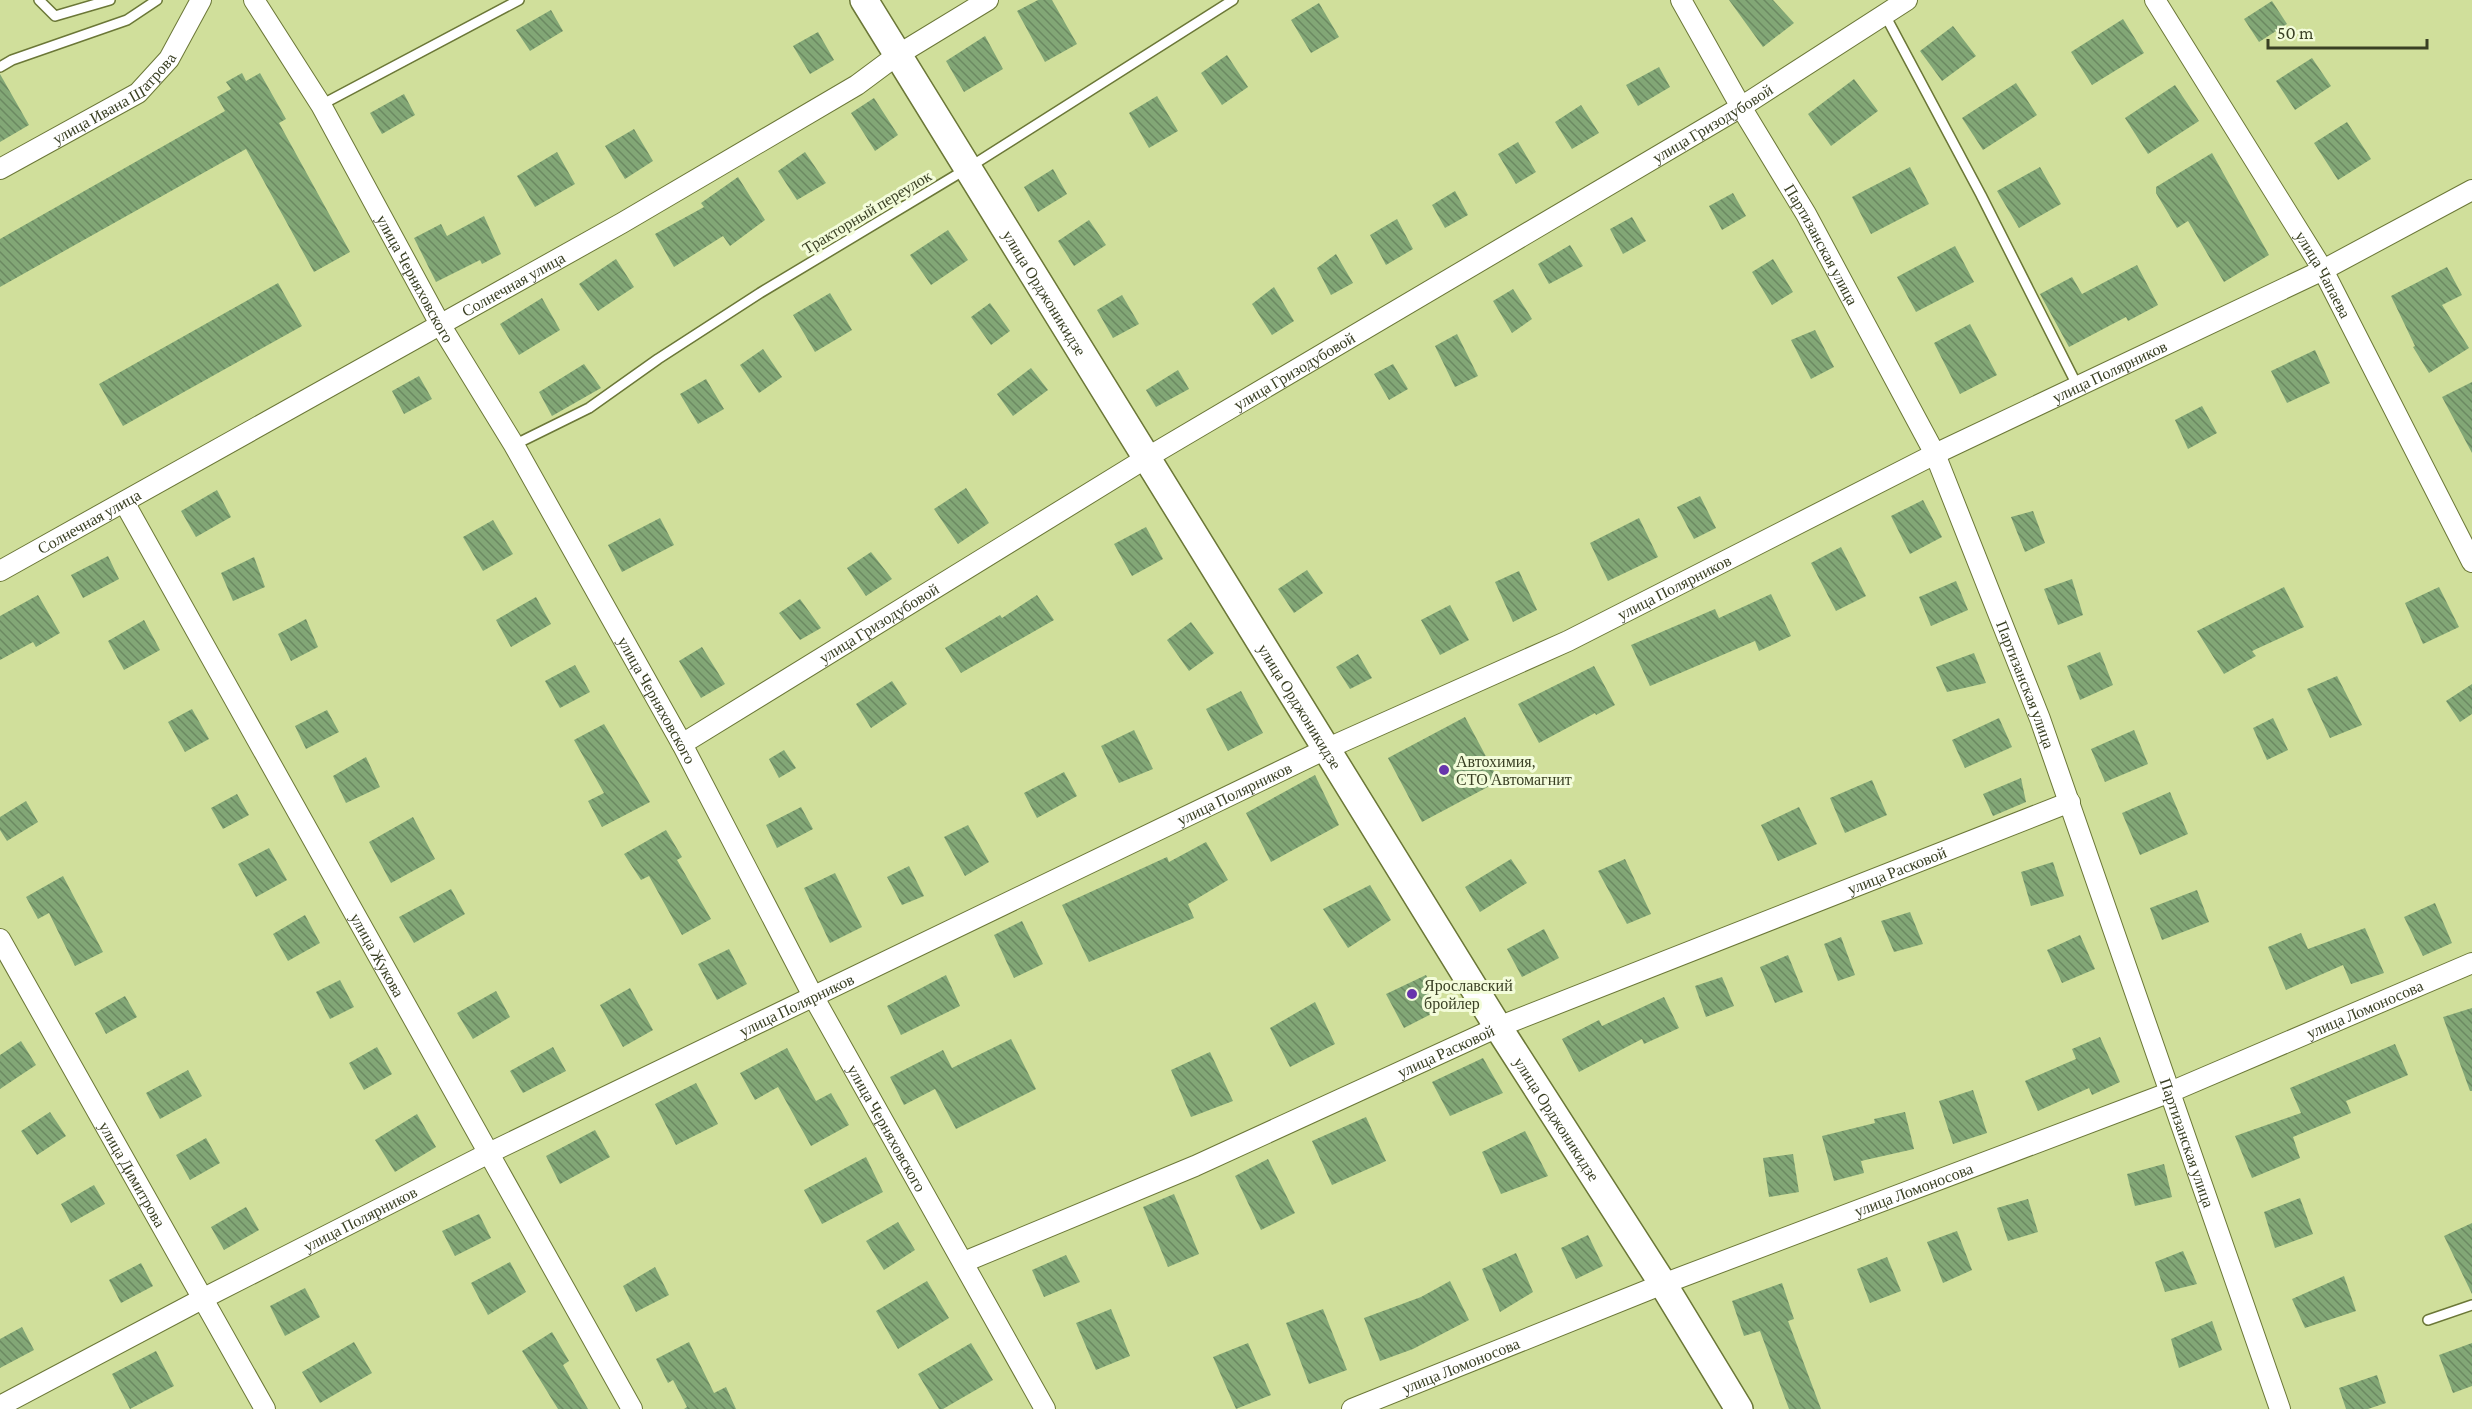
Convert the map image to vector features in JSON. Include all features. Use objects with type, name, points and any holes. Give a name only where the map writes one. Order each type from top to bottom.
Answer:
[{"type":"main road","name":"улица Орджоникидзе","points":[[864,0],[896,56],[1148,457],[1498,1027],[1663,1284],[1739,1409]]},
{"type":"street","name":"улица Ивана Шатрова","points":[[0,169],[138,93],[169,59],[201,0]]},
{"type":"street","name":"улица Черняховского","points":[[254,0],[321,105],[441,326],[514,445],[682,744],[813,996],[1045,1409]]},
{"type":"street","name":"Солнечная улица","points":[[0,571],[441,326],[857,85],[896,56],[988,0]]},
{"type":"street","name":"Партизанская улица","points":[[1681,0],[1741,107],[1806,214],[1935,454],[2040,719],[2070,802],[2168,1093],[2280,1409]]},
{"type":"street","name":"улица Гризодубовой","points":[[682,744],[1148,457],[1741,107],[1907,0]]},
{"type":"street","name":"улица Чапаева","points":[[2156,0],[2323,270],[2472,562]]},
{"type":"street","name":"улица Полярников","points":[[0,1406],[202,1299],[489,1153],[1326,749],[1568,641],[1935,454],[2323,270],[2472,190]]},
{"type":"street","name":"улица Жукова","points":[[124,502],[632,1409]]},
{"type":"street","name":"улица Расковой","points":[[964,1262],[1195,1167],[1498,1027],[2070,802]]},
{"type":"street","name":"улица Димитрова","points":[[0,939],[266,1409]]},
{"type":"street","name":"улица Ломоносова","points":[[1352,1409],[1663,1284],[2168,1093],[2472,963]]},
{"type":"lane","points":[[39,0],[55,16],[110,0]]},
{"type":"lane","points":[[0,67],[12,60],[127,20],[157,0]]},
{"type":"lane","points":[[321,105],[519,0]]},
{"type":"lane","name":"Тракторный переулок","points":[[514,445],[589,408],[658,358],[760,293],[968,168],[1233,0]]},
{"type":"lane","points":[[1885,15],[1981,195],[2078,387]]},
{"type":"lane","points":[[2428,1320],[2472,1305]]},
{"type":"building","points":[[1038,0],[1052,0],[1077,44],[1045,62],[1017,11]]},
{"type":"building","points":[[1729,0],[1773,0],[1794,23],[1763,47]]},
{"type":"building","points":[[2272,1],[2287,24],[2259,42],[2244,19]]},
{"type":"building","points":[[1319,3],[1339,37],[1311,53],[1291,20]]},
{"type":"building","points":[[551,10],[563,31],[530,51],[516,30]]},
{"type":"building","points":[[2123,19],[2144,53],[2092,85],[2071,52]]},
{"type":"building","points":[[1953,26],[1976,56],[1942,81],[1920,51]]},
{"type":"building","points":[[818,32],[834,60],[810,74],[793,46]]},
{"type":"building","points":[[985,36],[1003,69],[964,92],[946,61]]},
{"type":"building","points":[[1227,55],[1248,87],[1222,105],[1201,73]]},
{"type":"building","points":[[2312,58],[2331,86],[2295,110],[2276,81]]},
{"type":"building","points":[[1659,67],[1670,87],[1638,106],[1626,85]]},
{"type":"building","points":[[242,73],[246,81],[260,73],[286,119],[279,123],[350,252],[314,272],[246,149],[0,287],[0,239],[225,111],[217,97],[231,89],[226,82]]},
{"type":"building","points":[[0,74],[29,125],[0,142]]},
{"type":"building","points":[[1854,79],[1878,111],[1831,146],[1808,114]]},
{"type":"building","points":[[2016,83],[2037,115],[1983,150],[1962,118]]},
{"type":"building","points":[[2175,85],[2199,121],[2148,154],[2125,118]]},
{"type":"building","points":[[404,94],[415,115],[382,134],[370,113]]},
{"type":"building","points":[[1157,96],[1178,131],[1149,148],[1129,113]]},
{"type":"building","points":[[874,98],[898,135],[875,151],[851,113]]},
{"type":"building","points":[[1581,105],[1599,133],[1572,149],[1555,122]]},
{"type":"building","points":[[2347,122],[2371,159],[2338,180],[2314,143]]},
{"type":"building","points":[[634,129],[653,161],[625,179],[605,146]]},
{"type":"building","points":[[1518,142],[1536,172],[1516,184],[1498,154]]},
{"type":"building","points":[[557,152],[575,184],[535,207],[517,176]]},
{"type":"building","points":[[805,152],[826,183],[797,200],[778,171]]},
{"type":"building","points":[[2212,153],[2269,255],[2224,282],[2188,221],[2177,228],[2156,193],[2156,187]]},
{"type":"building","points":[[1910,167],[1929,204],[1871,234],[1852,197]]},
{"type":"building","points":[[2040,167],[2061,204],[2019,228],[1997,191]]},
{"type":"building","points":[[1053,169],[1067,194],[1038,212],[1024,187]]},
{"type":"building","points":[[738,177],[765,220],[730,246],[723,236],[674,267],[655,234],[704,207],[701,203]]},
{"type":"building","points":[[1455,191],[1468,215],[1445,228],[1432,205]]},
{"type":"building","points":[[1733,193],[1746,216],[1722,230],[1709,206]]},
{"type":"building","points":[[484,216],[501,254],[482,264],[480,260],[436,282],[414,238],[441,224],[447,236]]},
{"type":"building","points":[[1632,217],[1646,241],[1623,254],[1610,229]]},
{"type":"building","points":[[1397,219],[1413,249],[1386,265],[1370,235]]},
{"type":"building","points":[[1089,220],[1106,245],[1074,266],[1058,241]]},
{"type":"building","points":[[948,230],[968,260],[931,285],[910,255]]},
{"type":"building","points":[[1570,245],[1583,266],[1549,284],[1538,264]]},
{"type":"building","points":[[1955,246],[1974,282],[1916,312],[1897,277]]},
{"type":"building","points":[[1336,254],[1353,283],[1331,295],[1317,268]]},
{"type":"building","points":[[616,259],[634,287],[598,311],[579,284]]},
{"type":"building","points":[[1773,259],[1793,292],[1772,305],[1752,272]]},
{"type":"building","points":[[2137,265],[2158,305],[2128,321],[2126,317],[2069,347],[2040,294],[2072,277],[2082,294]]},
{"type":"building","points":[[2447,267],[2462,295],[2442,305],[2469,348],[2429,373],[2413,347],[2415,346],[2391,296]]},
{"type":"building","points":[[278,283],[302,326],[123,426],[99,384]]},
{"type":"building","points":[[1274,287],[1294,321],[1272,335],[1252,304]]},
{"type":"building","points":[[1513,289],[1532,319],[1512,333],[1493,301]]},
{"type":"building","points":[[830,293],[852,330],[815,352],[793,315]]},
{"type":"building","points":[[1122,295],[1139,324],[1113,338],[1097,310]]},
{"type":"building","points":[[542,298],[560,330],[519,355],[500,324]]},
{"type":"building","points":[[990,303],[1010,331],[991,345],[971,317]]},
{"type":"building","points":[[1970,324],[1997,375],[1960,394],[1934,343]]},
{"type":"building","points":[[1815,330],[1834,367],[1811,379],[1791,340]]},
{"type":"building","points":[[1457,334],[1478,376],[1455,387],[1435,346]]},
{"type":"building","points":[[763,349],[782,377],[759,393],[740,365]]},
{"type":"building","points":[[2315,350],[2330,383],[2287,403],[2271,371]]},
{"type":"building","points":[[584,364],[601,388],[552,416],[539,392]]},
{"type":"building","points":[[1393,364],[1408,389],[1389,400],[1374,374]]},
{"type":"building","points":[[1031,368],[1048,390],[1013,416],[997,394]]},
{"type":"building","points":[[1178,370],[1189,389],[1156,407],[1146,390]]},
{"type":"building","points":[[419,376],[432,399],[404,414],[392,391]]},
{"type":"building","points":[[706,379],[724,409],[698,424],[680,394]]},
{"type":"building","points":[[2472,382],[2472,453],[2442,397]]},
{"type":"building","points":[[2202,406],[2217,433],[2188,449],[2175,420]]},
{"type":"building","points":[[966,488],[989,523],[958,544],[934,509]]},
{"type":"building","points":[[217,490],[231,517],[196,537],[181,511]]},
{"type":"building","points":[[1700,496],[1716,528],[1694,539],[1677,507]]},
{"type":"building","points":[[1923,500],[1942,537],[1910,554],[1891,516]]},
{"type":"building","points":[[2033,511],[2045,543],[2025,552],[2011,517]]},
{"type":"building","points":[[660,518],[674,545],[622,572],[608,545]]},
{"type":"building","points":[[1639,518],[1658,557],[1608,581],[1590,543]]},
{"type":"building","points":[[493,520],[513,554],[483,571],[463,537]]},
{"type":"building","points":[[1146,527],[1163,559],[1132,576],[1114,544]]},
{"type":"building","points":[[1841,547],[1866,596],[1836,611],[1811,563]]},
{"type":"building","points":[[871,552],[892,579],[866,596],[847,568]]},
{"type":"building","points":[[108,556],[119,579],[83,598],[71,575]]},
{"type":"building","points":[[254,557],[265,587],[233,601],[221,573]]},
{"type":"building","points":[[1307,570],[1323,593],[1294,613],[1278,589]]},
{"type":"building","points":[[1519,571],[1537,610],[1513,622],[1495,582]]},
{"type":"building","points":[[2072,579],[2083,615],[2058,625],[2044,589]]},
{"type":"building","points":[[1956,581],[1968,610],[1931,626],[1919,597]]},
{"type":"building","points":[[2284,587],[2304,627],[2252,651],[2256,656],[2224,674],[2197,631]]},
{"type":"building","points":[[2439,587],[2459,627],[2423,644],[2405,603]]},
{"type":"building","points":[[1771,594],[1791,636],[1759,651],[1755,641],[1650,686],[1631,645],[1715,609],[1719,618]]},
{"type":"building","points":[[38,595],[60,633],[36,647],[33,642],[0,660],[0,616]]},
{"type":"building","points":[[1037,595],[1054,620],[961,673],[945,648],[1000,615],[1002,618]]},
{"type":"building","points":[[536,597],[551,624],[511,647],[496,620]]},
{"type":"building","points":[[800,599],[821,628],[800,640],[779,613]]},
{"type":"building","points":[[1450,605],[1469,640],[1440,655],[1421,620]]},
{"type":"building","points":[[306,619],[318,647],[291,661],[278,634]]},
{"type":"building","points":[[144,620],[160,650],[124,670],[108,641]]},
{"type":"building","points":[[1191,622],[1214,653],[1189,671],[1167,640]]},
{"type":"building","points":[[702,647],[725,684],[701,698],[679,661]]},
{"type":"building","points":[[2100,652],[2113,685],[2080,700],[2067,666]]},
{"type":"building","points":[[1974,653],[1986,683],[1947,692],[1936,667]]},
{"type":"building","points":[[1358,654],[1372,678],[1350,689],[1336,667]]},
{"type":"building","points":[[575,665],[590,692],[560,708],[545,681]]},
{"type":"building","points":[[1594,666],[1615,705],[1539,743],[1518,704]]},
{"type":"building","points":[[2337,676],[2362,725],[2330,738],[2307,689]]},
{"type":"building","points":[[892,681],[907,704],[871,728],[856,704]]},
{"type":"building","points":[[2472,684],[2472,714],[2460,722],[2446,701]]},
{"type":"building","points":[[1241,691],[1263,733],[1228,751],[1206,709]]},
{"type":"building","points":[[192,709],[209,739],[185,752],[168,722]]},
{"type":"building","points":[[327,710],[339,732],[306,749],[295,726]]},
{"type":"building","name":"Автохимия, СТО Автомагнит","points":[[1465,717],[1499,781],[1422,822],[1388,758]]},
{"type":"building","points":[[1999,718],[2012,747],[1965,768],[1952,740]]},
{"type":"building","points":[[2273,718],[2288,750],[2267,760],[2253,728]]},
{"type":"building","points":[[604,724],[650,802],[602,827],[588,801],[604,793],[574,740]]},
{"type":"building","points":[[1134,730],[1153,769],[1119,783],[1101,746]]},
{"type":"building","points":[[2134,730],[2148,764],[2105,782],[2091,749]]},
{"type":"building","points":[[784,750],[796,768],[779,778],[769,759]]},
{"type":"building","points":[[366,757],[380,787],[346,803],[333,776]]},
{"type":"building","points":[[1064,772],[1077,796],[1037,818],[1024,793]]},
{"type":"building","points":[[1315,775],[1339,825],[1271,862],[1246,813]]},
{"type":"building","points":[[2021,778],[2026,802],[1993,816],[1983,794]]},
{"type":"building","points":[[1872,780],[1887,815],[1845,833],[1830,798]]},
{"type":"building","points":[[2170,792],[2188,834],[2140,855],[2122,813]]},
{"type":"building","points":[[237,794],[249,815],[223,829],[211,808]]},
{"type":"building","points":[[26,801],[38,822],[7,841],[0,830],[0,817]]},
{"type":"building","points":[[801,807],[813,829],[777,848],[766,825]]},
{"type":"building","points":[[1799,807],[1817,844],[1778,861],[1761,825]]},
{"type":"building","points":[[413,817],[435,859],[391,883],[369,842]]},
{"type":"building","points":[[968,825],[989,862],[965,876],[944,837]]},
{"type":"building","points":[[666,830],[682,857],[677,860],[711,919],[682,935],[649,876],[641,880],[624,854]]},
{"type":"building","points":[[1206,842],[1228,880],[1188,904],[1194,918],[1089,962],[1062,905],[1167,857],[1169,862]]},
{"type":"building","points":[[269,848],[287,880],[256,897],[238,864]]},
{"type":"building","points":[[1511,859],[1527,883],[1480,912],[1465,887]]},
{"type":"building","points":[[1625,859],[1651,914],[1627,924],[1598,871]]},
{"type":"building","points":[[2053,862],[2064,896],[2031,906],[2021,872]]},
{"type":"building","points":[[909,866],[924,896],[902,905],[887,877]]},
{"type":"building","points":[[835,873],[862,927],[830,943],[804,888]]},
{"type":"building","points":[[63,876],[103,952],[75,966],[49,913],[38,919],[26,897]]},
{"type":"building","points":[[1370,885],[1391,920],[1348,948],[1323,909]]},
{"type":"building","points":[[451,889],[465,914],[414,943],[399,917]]},
{"type":"building","points":[[2197,890],[2209,922],[2162,940],[2150,908]]},
{"type":"building","points":[[2435,903],[2452,943],[2423,956],[2404,917]]},
{"type":"building","points":[[1910,912],[1923,944],[1894,952],[1881,921]]},
{"type":"building","points":[[305,915],[320,943],[288,961],[273,934]]},
{"type":"building","points":[[1022,921],[1043,964],[1014,978],[994,935]]},
{"type":"building","points":[[2365,928],[2384,973],[2351,984],[2343,965],[2286,990],[2268,947],[2301,933],[2308,949]]},
{"type":"building","points":[[1544,929],[1559,958],[1522,977],[1507,949]]},
{"type":"building","points":[[2080,935],[2095,969],[2062,983],[2047,950]]},
{"type":"building","points":[[1841,937],[1855,975],[1838,981],[1824,944]]},
{"type":"building","points":[[729,949],[747,984],[717,1000],[698,964]]},
{"type":"building","points":[[1788,955],[1803,992],[1775,1003],[1760,967]]},
{"type":"building","points":[[946,975],[960,1006],[901,1035],[887,1006]]},
{"type":"building","points":[[1426,975],[1443,1008],[1404,1028],[1386,994]]},
{"type":"building","points":[[1722,977],[1734,1006],[1706,1017],[1695,986]]},
{"type":"building","points":[[340,980],[354,1007],[330,1019],[316,992]]},
{"type":"building","points":[[630,988],[653,1030],[623,1047],[600,1005]]},
{"type":"building","points":[[496,991],[510,1017],[473,1039],[457,1013]]},
{"type":"building","points":[[125,996],[137,1017],[106,1034],[95,1013]]},
{"type":"building","points":[[1664,997],[1679,1028],[1644,1044],[1642,1039],[1579,1072],[1562,1039],[1599,1020],[1602,1026]]},
{"type":"building","points":[[1315,1002],[1335,1044],[1290,1067],[1270,1028]]},
{"type":"building","points":[[2472,1008],[2472,1091],[2470,1091],[2443,1017]]},
{"type":"building","points":[[2100,1037],[2120,1082],[2092,1095],[2089,1088],[2038,1111],[2025,1081],[2076,1059],[2072,1049]]},
{"type":"building","points":[[1011,1039],[1036,1089],[956,1129],[935,1089],[904,1105],[890,1077],[943,1050],[952,1068]]},
{"type":"building","points":[[21,1041],[36,1065],[0,1089],[0,1055]]},
{"type":"building","points":[[2395,1044],[2408,1075],[2346,1101],[2351,1113],[2293,1137],[2300,1158],[2252,1178],[2235,1136],[2301,1113],[2290,1088]]},
{"type":"building","points":[[377,1047],[392,1074],[364,1090],[349,1063]]},
{"type":"building","points":[[553,1047],[566,1071],[523,1093],[510,1071]]},
{"type":"building","points":[[787,1048],[816,1101],[831,1093],[849,1125],[811,1146],[778,1087],[755,1100],[740,1073]]},
{"type":"building","points":[[1210,1052],[1233,1101],[1191,1117],[1171,1070]]},
{"type":"building","points":[[1483,1058],[1503,1093],[1450,1116],[1432,1082]]},
{"type":"building","points":[[188,1070],[202,1096],[160,1119],[146,1093]]},
{"type":"building","points":[[696,1083],[718,1124],[676,1145],[655,1104]]},
{"type":"building","points":[[1973,1090],[1987,1133],[1953,1144],[1939,1101]]},
{"type":"building","points":[[50,1112],[66,1136],[37,1155],[21,1131]]},
{"type":"building","points":[[1905,1112],[1914,1149],[1861,1161],[1864,1173],[1834,1181],[1822,1136],[1875,1123],[1874,1119]]},
{"type":"building","points":[[417,1114],[436,1147],[395,1172],[375,1140]]},
{"type":"building","points":[[1366,1117],[1386,1161],[1332,1185],[1312,1141]]},
{"type":"building","points":[[595,1130],[610,1157],[560,1184],[546,1156]]},
{"type":"building","points":[[1525,1131],[1548,1176],[1501,1194],[1482,1152]]},
{"type":"building","points":[[206,1138],[220,1163],[190,1180],[176,1155]]},
{"type":"building","points":[[1793,1154],[1799,1192],[1769,1197],[1763,1158]]},
{"type":"building","points":[[866,1157],[883,1192],[822,1224],[804,1190]]},
{"type":"building","points":[[1268,1159],[1295,1213],[1261,1230],[1235,1176]]},
{"type":"building","points":[[2164,1164],[2172,1197],[2135,1206],[2127,1174]]},
{"type":"building","points":[[94,1185],[105,1204],[71,1223],[61,1204]]},
{"type":"building","points":[[1174,1194],[1199,1254],[1168,1267],[1143,1207]]},
{"type":"building","points":[[2300,1198],[2313,1234],[2275,1248],[2264,1212]]},
{"type":"building","points":[[2028,1199],[2038,1232],[2008,1241],[1997,1208]]},
{"type":"building","points":[[246,1207],[259,1230],[224,1250],[211,1227]]},
{"type":"building","points":[[479,1214],[491,1238],[455,1256],[442,1231]]},
{"type":"building","points":[[898,1222],[915,1250],[884,1270],[866,1241]]},
{"type":"building","points":[[2472,1223],[2472,1294],[2444,1236]]},
{"type":"building","points":[[1957,1231],[1972,1270],[1943,1283],[1927,1242]]},
{"type":"building","points":[[1588,1235],[1603,1266],[1576,1279],[1561,1248]]},
{"type":"building","points":[[2183,1251],[2197,1284],[2165,1292],[2155,1262]]},
{"type":"building","points":[[1516,1253],[1533,1292],[1500,1312],[1482,1269]]},
{"type":"building","points":[[1066,1255],[1080,1282],[1044,1297],[1032,1270]]},
{"type":"building","points":[[1887,1257],[1901,1291],[1870,1303],[1857,1269]]},
{"type":"building","points":[[510,1262],[526,1292],[488,1315],[471,1283]]},
{"type":"building","points":[[141,1263],[153,1286],[121,1303],[109,1280]]},
{"type":"building","points":[[655,1267],[669,1295],[636,1312],[623,1286]]},
{"type":"building","points":[[2344,1276],[2356,1311],[2305,1328],[2292,1299]]},
{"type":"building","points":[[927,1281],[949,1318],[898,1349],[876,1311]]},
{"type":"building","points":[[1450,1281],[1469,1320],[1413,1349],[1380,1361],[1364,1318],[1421,1297]]},
{"type":"building","points":[[1782,1283],[1794,1319],[1788,1321],[1821,1409],[1789,1409],[1760,1331],[1744,1336],[1732,1301]]},
{"type":"building","points":[[305,1288],[320,1317],[285,1336],[270,1306]]},
{"type":"building","points":[[1111,1309],[1130,1356],[1096,1370],[1076,1323]]},
{"type":"building","points":[[1323,1309],[1347,1370],[1309,1384],[1286,1323]]},
{"type":"building","points":[[2212,1321],[2222,1350],[2179,1368],[2171,1339]]},
{"type":"building","points":[[22,1327],[34,1350],[0,1368],[0,1339]]},
{"type":"building","points":[[552,1332],[569,1361],[563,1365],[588,1409],[558,1409],[522,1351]]},
{"type":"building","points":[[354,1342],[372,1373],[320,1403],[302,1372]]},
{"type":"building","points":[[689,1342],[714,1393],[726,1387],[736,1409],[684,1409],[687,1407],[673,1380],[668,1383],[656,1359]]},
{"type":"building","points":[[971,1343],[993,1380],[943,1409],[939,1409],[918,1374]]},
{"type":"building","points":[[1248,1343],[1271,1395],[1236,1409],[1213,1357]]},
{"type":"building","points":[[2472,1343],[2472,1386],[2453,1393],[2439,1355]]},
{"type":"building","points":[[156,1351],[174,1386],[130,1409],[112,1374]]},
{"type":"building","points":[[2377,1375],[2386,1403],[2368,1409],[2346,1409],[2339,1388]]},
{"type":"place","name":"Автохимия, СТО Автомагнит","points":[[1444,770]]},
{"type":"place","name":"Ярославский бройлер","points":[[1412,994]]}]
